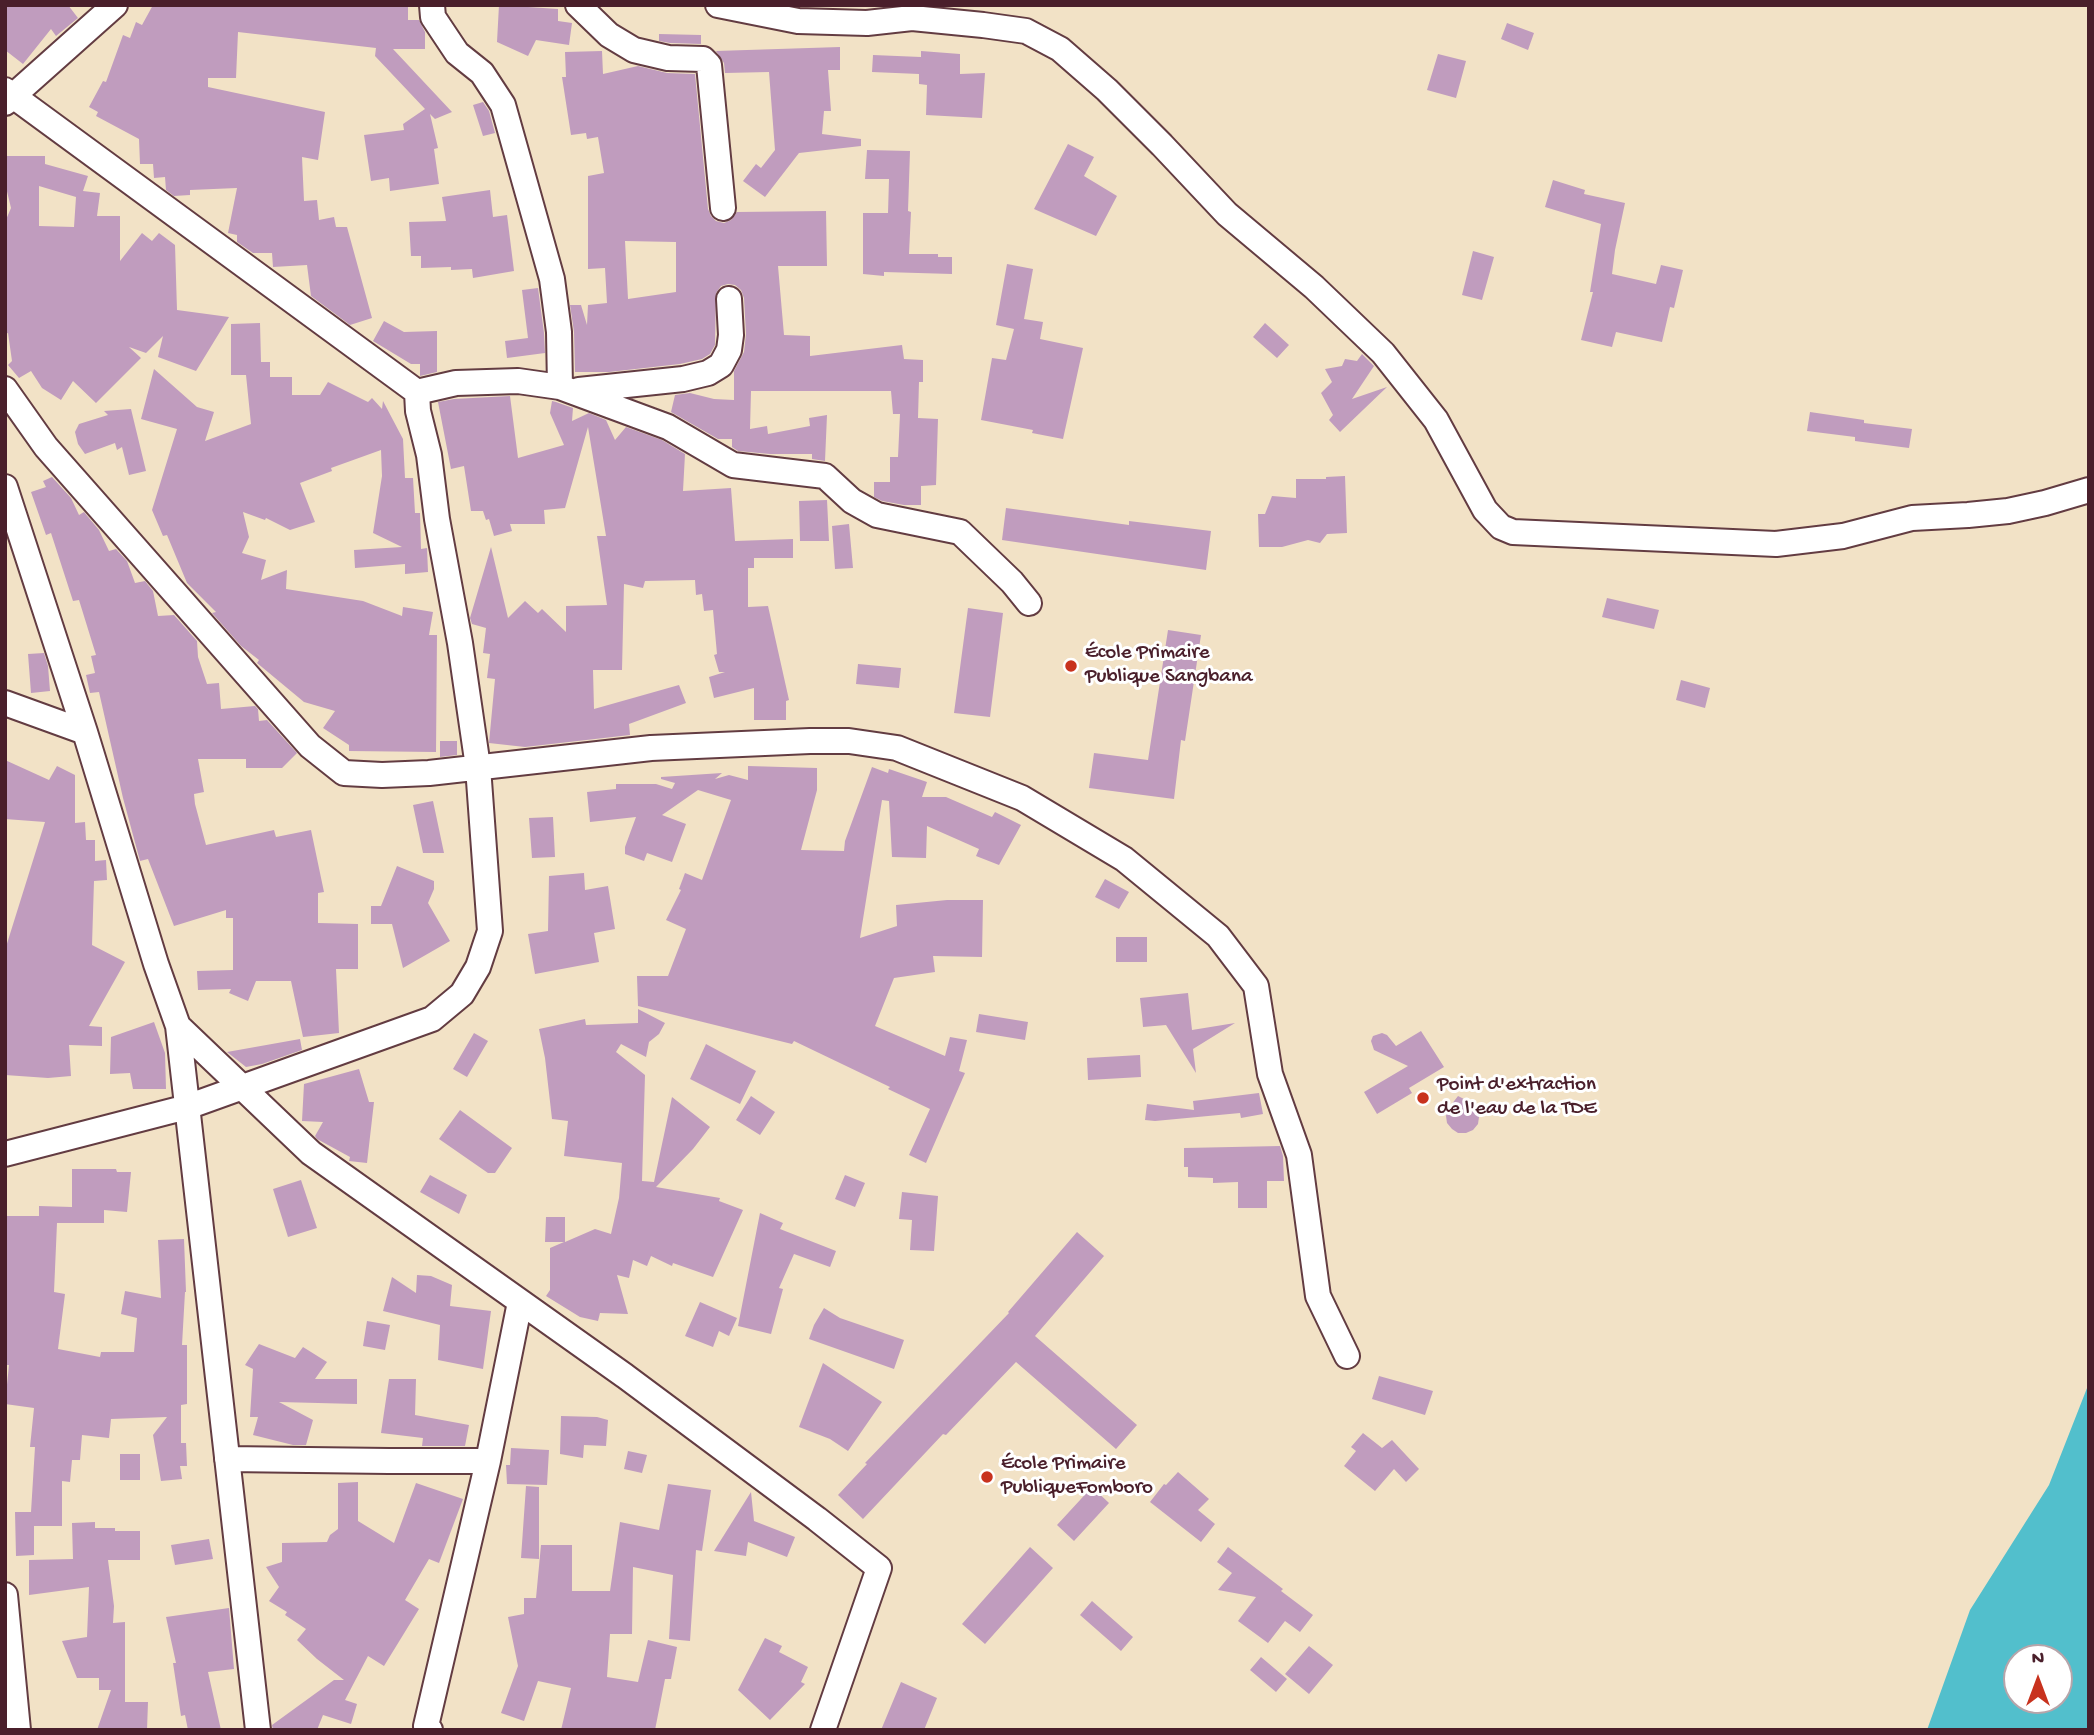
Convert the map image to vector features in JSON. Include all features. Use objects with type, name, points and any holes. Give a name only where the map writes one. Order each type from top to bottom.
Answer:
[{"type":"street","points":[[115,5],[8,96],[417,392],[456,383],[518,381],[567,389],[668,427],[733,465],[825,476],[852,501],[877,516],[960,532],[1012,582],[1029,603]]},
{"type":"street","points":[[432,5],[433,17],[457,54],[482,73],[503,106],[552,279],[567,389]]},
{"type":"street","points":[[578,5],[609,35],[634,50],[667,58],[703,59],[709,65],[723,208]]},
{"type":"street","points":[[718,5],[798,21],[867,23],[912,19],[983,25],[1026,32],[1060,49],[1163,145],[1227,214],[1314,287],[1383,353],[1436,420],[1485,510],[1501,527],[1513,532],[1776,544],[1843,536],[1912,518],[2008,511],[2089,490]]},
{"type":"street","points":[[567,389],[683,379],[708,373],[721,365],[729,350],[732,335],[729,299]]},
{"type":"street","points":[[5,388],[46,447],[310,746],[344,773],[418,773],[651,748],[849,741],[897,748],[1022,798],[1124,859],[1218,936],[1256,986],[1270,1074],[1299,1155],[1318,1296],[1347,1356]]},
{"type":"street","points":[[5,1154],[187,1107],[432,1019],[462,994],[478,967],[490,931],[478,767],[460,643],[437,519],[429,455],[418,411],[417,392]]},
{"type":"street","points":[[5,486],[178,1026],[258,1730]]},
{"type":"street","points":[[5,703],[85,732]]},
{"type":"street","points":[[178,1026],[311,1153],[764,1479],[879,1568],[823,1730]]},
{"type":"street","points":[[430,1730],[426,1726],[488,1461],[520,1302]]},
{"type":"street","points":[[227,1459],[488,1461]]},
{"type":"street","points":[[5,1595],[18,1730]]},
{"type":"water","points":[[2089,1383],[2089,1730],[1927,1730],[1970,1610],[2049,1485]]},
{"type":"building","points":[[5,5],[68,5],[78,18],[56,36],[51,29],[23,64],[5,50]]},
{"type":"building","points":[[153,5],[408,5],[408,20],[419,20],[425,32],[425,49],[393,49],[452,112],[435,119],[430,114],[438,148],[434,149],[439,184],[390,191],[389,178],[371,181],[364,135],[404,130],[403,124],[425,109],[375,56],[376,48],[238,32],[236,78],[208,78],[208,87],[325,112],[318,160],[302,157],[304,201],[317,200],[319,220],[334,217],[336,227],[347,227],[372,318],[350,325],[311,296],[307,265],[273,267],[272,253],[253,253],[237,242],[237,235],[228,233],[237,188],[190,190],[190,195],[174,196],[166,190],[165,177],[154,178],[153,164],[140,164],[139,139],[96,116],[98,112],[89,107],[103,81],[106,82],[123,35],[130,38],[136,22],[142,25]]},
{"type":"building","points":[[499,5],[558,9],[558,21],[572,23],[569,45],[536,40],[528,56],[497,42]]},
{"type":"building","points":[[1507,23],[1534,33],[1528,50],[1501,39]]},
{"type":"building","points":[[659,34],[701,35],[701,44],[659,41]]},
{"type":"building","points":[[840,47],[840,70],[828,70],[831,111],[824,111],[822,134],[861,139],[861,146],[799,153],[765,197],[743,181],[756,164],[761,168],[775,150],[769,72],[725,73],[724,63],[716,51]]},
{"type":"building","points":[[602,51],[603,74],[638,66],[667,73],[695,74],[708,209],[716,221],[724,223],[731,220],[737,212],[826,211],[827,266],[778,266],[784,335],[810,336],[810,356],[902,345],[904,359],[923,360],[918,418],[938,419],[936,485],[921,486],[921,505],[904,505],[874,497],[874,482],[890,482],[890,457],[898,457],[900,414],[893,414],[891,391],[751,391],[750,429],[767,426],[768,434],[810,426],[809,418],[827,415],[825,461],[812,459],[812,454],[738,451],[732,447],[732,439],[718,439],[671,412],[675,395],[690,393],[714,399],[734,400],[734,371],[744,352],[746,334],[744,298],[735,285],[721,286],[716,293],[715,345],[710,354],[702,359],[609,372],[575,372],[570,305],[581,305],[587,325],[588,305],[607,303],[605,268],[588,269],[588,176],[604,173],[598,137],[587,139],[586,133],[571,135],[562,77],[566,77],[565,52]],"holes":[[[625,241],[676,242],[676,292],[628,299]]]},
{"type":"building","points":[[921,51],[960,54],[960,74],[985,73],[982,118],[926,115],[927,85],[919,84],[919,74],[872,72],[873,55],[921,57]]},
{"type":"building","points":[[1438,54],[1466,61],[1456,98],[1427,90]]},
{"type":"building","points":[[483,102],[489,111],[495,133],[483,136],[473,105]]},
{"type":"building","points":[[1068,144],[1094,157],[1084,176],[1117,196],[1096,236],[1034,209]]},
{"type":"building","points":[[867,150],[910,151],[909,254],[952,257],[952,274],[863,274],[863,213],[888,213],[889,179],[865,179]]},
{"type":"building","points":[[5,156],[45,156],[45,164],[88,176],[83,191],[100,193],[97,216],[120,216],[120,261],[142,233],[152,241],[159,233],[175,245],[177,310],[229,317],[196,371],[158,357],[163,336],[146,353],[129,347],[141,358],[96,403],[73,381],[61,400],[42,388],[31,371],[19,378],[8,365],[12,361],[8,333],[5,334],[5,222],[11,208],[5,183]],"holes":[[[39,186],[76,197],[74,227],[39,226]]]},
{"type":"building","points":[[1553,180],[1585,190],[1584,194],[1625,203],[1612,274],[1656,284],[1661,265],[1683,270],[1674,308],[1670,307],[1662,342],[1616,332],[1612,347],[1581,340],[1593,292],[1590,292],[1601,224],[1545,207]]},
{"type":"building","points":[[490,190],[493,217],[507,215],[514,271],[473,278],[472,269],[421,268],[421,256],[411,256],[409,222],[446,221],[442,197]]},
{"type":"building","points":[[1473,251],[1494,257],[1482,300],[1462,295]]},
{"type":"building","points":[[1007,264],[1033,269],[1024,319],[1043,322],[1040,339],[1083,348],[1063,439],[981,420],[992,358],[1006,360],[1014,329],[996,325]]},
{"type":"building","points":[[538,288],[545,353],[507,358],[505,341],[528,338],[522,290]]},
{"type":"building","points":[[384,321],[404,332],[437,331],[437,372],[420,376],[420,364],[411,364],[373,341]]},
{"type":"building","points":[[260,323],[261,362],[270,362],[270,377],[292,377],[292,395],[320,395],[328,382],[368,402],[372,398],[382,409],[383,401],[403,439],[405,478],[413,478],[415,513],[420,513],[421,549],[427,548],[428,572],[405,574],[405,564],[355,568],[354,550],[402,547],[373,533],[382,476],[381,450],[331,468],[332,471],[300,483],[315,522],[290,530],[266,518],[265,520],[243,512],[249,537],[242,553],[266,560],[261,580],[287,570],[286,589],[363,601],[402,616],[403,607],[433,612],[429,635],[437,635],[436,752],[349,751],[349,745],[323,728],[335,711],[304,702],[257,663],[259,660],[241,646],[212,613],[216,612],[187,583],[167,535],[163,536],[152,510],[177,429],[141,419],[154,369],[197,407],[214,412],[205,441],[251,424],[246,375],[231,375],[231,324]]},
{"type":"building","points":[[1265,323],[1289,345],[1277,358],[1253,337]]},
{"type":"building","points":[[1362,354],[1374,366],[1352,399],[1387,387],[1340,432],[1329,420],[1333,415],[1321,393],[1332,382],[1325,369],[1342,366],[1345,359],[1357,361]]},
{"type":"building","points":[[510,396],[518,458],[564,445],[550,413],[552,401],[556,402],[573,408],[572,421],[589,413],[606,420],[615,440],[626,427],[662,440],[685,454],[683,491],[731,488],[735,541],[793,539],[793,558],[754,558],[754,568],[748,568],[748,607],[768,606],[789,700],[786,701],[786,720],[754,720],[754,688],[714,698],[709,677],[725,672],[719,672],[714,655],[717,654],[713,610],[704,611],[702,594],[696,595],[695,580],[645,581],[643,588],[624,584],[622,670],[593,670],[594,709],[679,685],[686,703],[629,724],[630,735],[525,747],[489,743],[495,679],[487,678],[490,654],[483,653],[486,628],[472,624],[470,618],[491,547],[508,618],[525,601],[538,613],[542,609],[566,632],[566,606],[607,605],[597,536],[606,536],[588,427],[565,508],[544,510],[545,524],[510,524],[512,531],[494,536],[489,519],[486,520],[483,511],[471,511],[464,466],[451,469],[438,402]]},
{"type":"building","points":[[131,409],[146,471],[129,475],[122,447],[117,450],[115,443],[85,454],[78,444],[75,432],[79,424],[108,415],[104,411]]},
{"type":"building","points":[[1810,412],[1912,429],[1909,448],[1807,431]]},
{"type":"building","points":[[1345,476],[1347,533],[1327,534],[1320,543],[1308,540],[1282,547],[1259,547],[1258,514],[1265,514],[1272,496],[1296,498],[1296,479]]},
{"type":"building","points":[[52,477],[71,498],[79,515],[84,512],[99,530],[109,551],[116,549],[127,561],[135,583],[145,581],[153,591],[158,616],[174,615],[197,641],[198,657],[207,684],[219,683],[221,709],[255,706],[258,709],[259,721],[267,720],[297,753],[282,768],[246,768],[246,759],[198,759],[204,792],[194,794],[195,804],[206,845],[274,830],[276,837],[311,830],[324,892],[318,893],[318,923],[358,924],[358,969],[336,969],[339,1033],[303,1037],[291,981],[256,981],[248,1001],[229,993],[231,989],[198,990],[197,971],[233,970],[233,918],[226,918],[226,910],[174,926],[148,859],[140,861],[99,692],[90,693],[86,675],[95,673],[91,656],[96,655],[79,600],[73,601],[51,533],[46,535],[31,492],[46,487],[43,481]]},
{"type":"building","points":[[827,500],[829,541],[800,541],[799,501]]},
{"type":"building","points":[[1006,508],[1129,525],[1129,521],[1211,531],[1206,570],[1002,540]]},
{"type":"building","points":[[849,524],[853,568],[835,569],[832,526]]},
{"type":"building","points":[[1607,598],[1659,610],[1654,629],[1602,617]]},
{"type":"building","points":[[968,608],[1003,613],[990,717],[954,713]]},
{"type":"building","points":[[1168,630],[1201,635],[1185,741],[1181,740],[1174,799],[1089,788],[1094,753],[1148,760]]},
{"type":"building","points":[[44,653],[50,691],[31,693],[28,654]]},
{"type":"building","points":[[858,664],[901,668],[899,688],[856,684]]},
{"type":"building","points":[[1681,680],[1710,688],[1705,708],[1676,700]]},
{"type":"building","points":[[440,741],[457,741],[457,755],[440,757]]},
{"type":"building","points":[[5,760],[49,780],[57,766],[75,775],[75,823],[85,822],[86,840],[95,840],[95,861],[106,860],[107,880],[94,881],[92,945],[125,962],[89,1026],[102,1027],[102,1046],[69,1045],[71,1076],[48,1078],[5,1075],[5,950],[45,822],[5,819]]},
{"type":"building","points":[[748,766],[817,768],[817,790],[801,850],[844,851],[845,841],[872,767],[888,773],[889,769],[927,782],[922,797],[946,797],[992,817],[995,812],[1021,825],[999,865],[976,856],[979,849],[927,826],[926,858],[892,857],[889,801],[882,800],[860,938],[897,926],[896,905],[983,900],[982,957],[933,956],[935,972],[894,978],[875,1026],[945,1056],[950,1037],[967,1040],[959,1071],[965,1073],[926,1163],[909,1155],[930,1109],[888,1089],[890,1087],[794,1041],[792,1044],[638,1006],[637,976],[668,976],[686,929],[666,920],[681,890],[679,889],[685,873],[702,880],[731,800],[698,790],[662,815],[686,824],[672,862],[647,853],[644,861],[625,854],[636,817],[590,822],[587,792],[616,789],[616,784],[656,784],[672,789],[675,783],[661,777],[722,773],[715,779],[729,775],[748,780]]},
{"type":"building","points":[[433,801],[444,853],[423,853],[413,805]]},
{"type":"building","points":[[553,817],[555,857],[532,858],[529,818]]},
{"type":"building","points":[[397,866],[434,881],[434,889],[428,903],[450,941],[403,968],[392,924],[371,924],[371,906],[381,906]]},
{"type":"building","points":[[584,873],[585,890],[608,886],[615,929],[594,933],[599,962],[535,974],[528,934],[548,931],[549,876]]},
{"type":"building","points":[[1105,879],[1129,892],[1119,909],[1095,897]]},
{"type":"building","points":[[1116,937],[1147,937],[1147,962],[1116,962]]},
{"type":"building","points":[[1188,993],[1192,1030],[1235,1023],[1193,1049],[1196,1073],[1166,1025],[1143,1027],[1140,998]]},
{"type":"building","points":[[638,1009],[665,1023],[659,1034],[649,1042],[646,1057],[621,1044],[616,1052],[645,1075],[642,1181],[654,1182],[672,1097],[710,1127],[656,1187],[720,1198],[719,1201],[743,1210],[713,1277],[673,1263],[672,1266],[651,1256],[647,1266],[633,1260],[629,1278],[617,1275],[628,1314],[600,1313],[598,1321],[580,1317],[546,1296],[550,1290],[550,1248],[564,1242],[545,1242],[546,1217],[565,1217],[565,1242],[595,1229],[611,1234],[619,1198],[622,1163],[564,1156],[568,1121],[552,1119],[539,1029],[585,1019],[586,1025],[638,1023]]},
{"type":"building","points":[[979,1014],[1028,1022],[1025,1040],[976,1032]]},
{"type":"building","points":[[154,1022],[165,1053],[166,1089],[133,1089],[130,1073],[110,1074],[111,1037]]},
{"type":"building","points":[[1421,1031],[1444,1067],[1409,1088],[1412,1093],[1377,1114],[1364,1092],[1408,1066],[1374,1050],[1371,1041],[1373,1036],[1382,1033],[1387,1035],[1396,1046]]},
{"type":"building","points":[[474,1033],[488,1041],[467,1077],[453,1069]]},
{"type":"building","points":[[300,1039],[302,1050],[246,1067],[227,1052]]},
{"type":"building","points":[[706,1044],[756,1071],[740,1104],[690,1079]]},
{"type":"building","points":[[1140,1055],[1141,1077],[1088,1080],[1087,1058]]},
{"type":"building","points":[[359,1069],[369,1102],[374,1102],[367,1163],[349,1161],[350,1157],[317,1139],[315,1136],[323,1122],[302,1121],[304,1084]]},
{"type":"building","points":[[1259,1093],[1263,1114],[1241,1118],[1240,1113],[1145,1120],[1147,1104],[1194,1110],[1193,1101]]},
{"type":"building","points":[[751,1096],[775,1112],[760,1135],[736,1120]]},
{"type":"building","points":[[1458,1096],[1474,1104],[1478,1110],[1478,1124],[1466,1133],[1458,1133],[1447,1123],[1448,1109]]},
{"type":"building","points":[[460,1110],[512,1148],[495,1173],[488,1173],[439,1139]]},
{"type":"building","points":[[1280,1146],[1284,1181],[1267,1181],[1267,1208],[1238,1208],[1238,1182],[1213,1183],[1213,1178],[1188,1177],[1188,1167],[1184,1167],[1184,1148]]},
{"type":"building","points":[[72,1169],[116,1169],[117,1172],[131,1172],[127,1212],[104,1210],[104,1223],[57,1223],[54,1292],[65,1294],[58,1349],[100,1357],[101,1352],[134,1352],[137,1318],[121,1314],[125,1291],[161,1298],[158,1240],[184,1239],[186,1292],[182,1345],[187,1345],[187,1404],[181,1405],[181,1443],[186,1443],[187,1466],[180,1466],[182,1479],[161,1481],[153,1435],[167,1417],[111,1419],[109,1438],[82,1435],[80,1460],[72,1460],[70,1482],[62,1481],[62,1526],[34,1526],[34,1555],[16,1556],[15,1512],[31,1512],[35,1447],[30,1447],[34,1408],[5,1404],[9,1365],[5,1365],[5,1216],[39,1216],[39,1206],[72,1207]]},
{"type":"building","points":[[430,1175],[467,1195],[459,1214],[420,1192]]},
{"type":"building","points":[[845,1175],[865,1183],[855,1207],[835,1199]]},
{"type":"building","points":[[301,1180],[317,1228],[288,1237],[273,1189]]},
{"type":"building","points":[[902,1192],[938,1196],[934,1251],[910,1250],[912,1220],[899,1219]]},
{"type":"building","points":[[760,1213],[783,1223],[780,1229],[836,1251],[830,1267],[794,1254],[779,1288],[783,1289],[771,1334],[738,1326]]},
{"type":"building","points":[[1077,1232],[1104,1256],[1035,1336],[1137,1425],[1116,1449],[1016,1362],[863,1519],[838,1495],[867,1464],[865,1463],[1009,1313]]},
{"type":"building","points":[[417,1275],[431,1276],[452,1285],[450,1306],[491,1311],[483,1369],[438,1360],[440,1325],[383,1311],[392,1277],[416,1293]]},
{"type":"building","points":[[700,1302],[737,1318],[729,1336],[719,1331],[713,1347],[685,1336]]},
{"type":"building","points":[[824,1308],[840,1318],[904,1340],[894,1369],[809,1339]]},
{"type":"building","points":[[367,1321],[390,1325],[385,1350],[363,1346]]},
{"type":"building","points":[[259,1344],[295,1358],[303,1347],[327,1362],[315,1379],[357,1379],[357,1404],[279,1402],[313,1420],[306,1445],[293,1445],[253,1435],[258,1417],[250,1417],[253,1369],[245,1365]]},
{"type":"building","points":[[823,1363],[882,1402],[848,1451],[830,1439],[799,1427]]},
{"type":"building","points":[[1379,1376],[1433,1391],[1425,1415],[1372,1399]]},
{"type":"building","points":[[389,1379],[416,1379],[415,1415],[469,1425],[465,1446],[422,1446],[423,1438],[381,1433]]},
{"type":"building","points":[[561,1416],[608,1420],[606,1446],[584,1445],[583,1458],[560,1454]]},
{"type":"building","points":[[1363,1433],[1382,1448],[1392,1440],[1419,1469],[1406,1482],[1394,1469],[1375,1491],[1344,1466],[1356,1451],[1351,1447]]},
{"type":"building","points":[[511,1448],[549,1450],[547,1485],[507,1484],[506,1465],[510,1465]]},
{"type":"building","points":[[628,1451],[647,1455],[642,1473],[624,1469]]},
{"type":"building","points":[[120,1454],[140,1454],[140,1480],[120,1480]]},
{"type":"building","points":[[1178,1472],[1209,1499],[1198,1510],[1215,1524],[1201,1542],[1150,1502]]},
{"type":"building","points":[[358,1482],[358,1521],[394,1543],[416,1483],[463,1499],[439,1563],[429,1559],[405,1600],[419,1609],[384,1666],[368,1656],[345,1700],[357,1704],[351,1724],[323,1715],[317,1730],[273,1730],[272,1725],[334,1680],[344,1680],[297,1640],[306,1629],[269,1601],[279,1587],[266,1567],[282,1562],[282,1543],[327,1542],[330,1535],[338,1529],[338,1483]]},
{"type":"building","points":[[668,1484],[711,1490],[702,1551],[696,1550],[690,1641],[669,1639],[673,1575],[633,1567],[632,1634],[610,1634],[607,1677],[638,1682],[648,1640],[677,1647],[671,1679],[665,1679],[655,1730],[561,1730],[571,1688],[538,1681],[524,1721],[501,1713],[518,1666],[508,1617],[524,1614],[524,1598],[536,1598],[541,1545],[572,1545],[572,1591],[610,1591],[620,1522],[659,1530]]},
{"type":"building","points":[[526,1486],[539,1487],[539,1559],[521,1558]]},
{"type":"building","points":[[1092,1487],[1109,1503],[1074,1541],[1057,1525]]},
{"type":"building","points":[[751,1492],[754,1521],[795,1537],[787,1557],[748,1542],[746,1556],[714,1551]]},
{"type":"building","points":[[95,1522],[95,1528],[140,1531],[140,1560],[108,1560],[114,1606],[113,1623],[125,1622],[125,1702],[148,1702],[147,1730],[97,1730],[111,1690],[99,1690],[99,1678],[77,1678],[62,1641],[87,1637],[89,1587],[29,1595],[29,1560],[73,1559],[72,1523]]},
{"type":"building","points":[[209,1539],[213,1559],[175,1565],[171,1545]]},
{"type":"building","points":[[1030,1547],[1053,1568],[985,1644],[962,1624]]},
{"type":"building","points":[[1228,1547],[1313,1615],[1300,1632],[1285,1621],[1268,1643],[1238,1621],[1256,1597],[1218,1590],[1232,1573],[1217,1562]]},
{"type":"building","points":[[1092,1601],[1133,1637],[1121,1651],[1080,1615]]},
{"type":"building","points":[[229,1608],[234,1669],[208,1672],[221,1730],[188,1730],[185,1715],[181,1716],[173,1663],[176,1663],[166,1617]]},
{"type":"building","points":[[765,1638],[782,1646],[779,1652],[808,1667],[801,1682],[805,1684],[770,1720],[738,1690]]},
{"type":"building","points":[[1309,1646],[1333,1665],[1309,1694],[1285,1674]]},
{"type":"building","points":[[1261,1657],[1287,1679],[1276,1692],[1250,1670]]},
{"type":"building","points":[[901,1682],[937,1698],[924,1730],[881,1730]]},
{"type":"place","name":"École Primaire Publique Sangbana","points":[[1071,666]]},
{"type":"place","name":"Point d'extraction de l'eau de la TDE","points":[[1423,1098]]},
{"type":"place","name":"École Primaire PubliqueFomboro","points":[[987,1477]]}]
